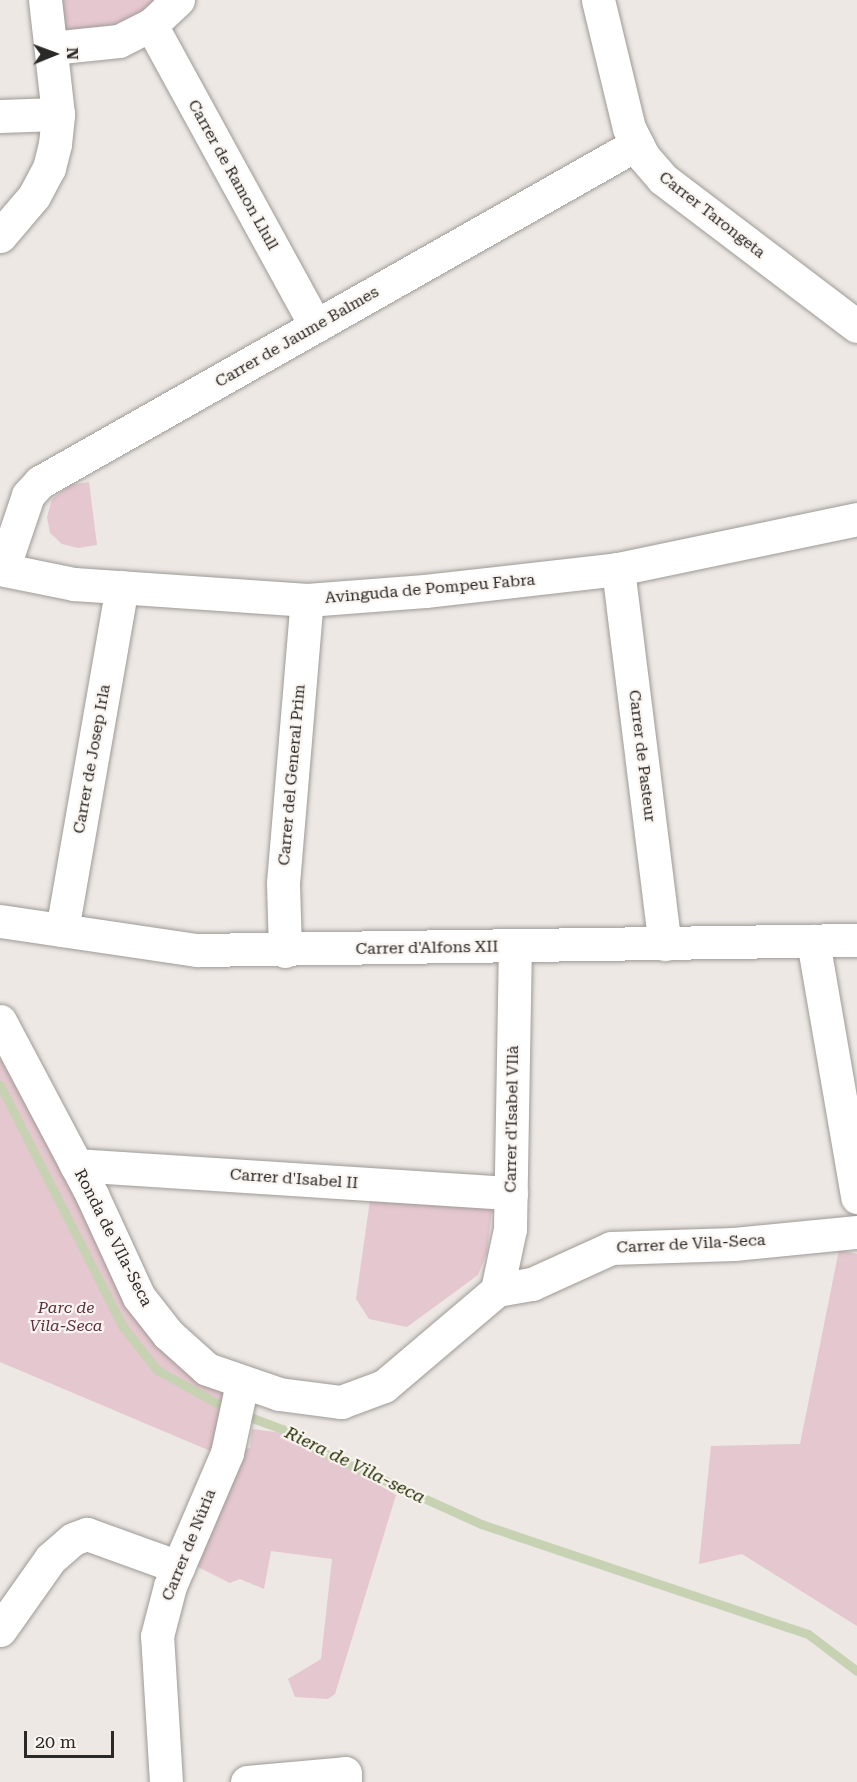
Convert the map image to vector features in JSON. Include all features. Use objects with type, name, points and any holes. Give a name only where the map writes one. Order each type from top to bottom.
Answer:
[{"type":"street","points":[[0,236],[34,196],[50,168],[58,114],[45,0]]},
{"type":"street","points":[[51,48],[104,45],[151,25],[178,0]]},
{"type":"street","name":"Carrer Tarongeta","points":[[598,0],[629,128],[637,144],[663,179],[857,326]]},
{"type":"street","name":"Carrer de Ramon Llull","points":[[151,25],[316,326]]},
{"type":"street","points":[[0,116],[58,114]]},
{"type":"street","name":"Carrer de Jaume Balmes","points":[[1,569],[28,495],[40,482],[637,144]]},
{"type":"street","name":"Avinguda de Pompeu Fabra","points":[[1,569],[74,584],[307,600],[425,591],[618,569],[857,519]]},
{"type":"street","name":"Carrer de Pasteur","points":[[618,569],[665,944]]},
{"type":"street","name":"Carrer de Josep Irla","points":[[62,930],[122,587]]},
{"type":"street","name":"Carrer del General Prim","points":[[285,951],[283,883],[307,600]]},
{"type":"street","name":"Carrer d'Alfons XII","points":[[0,921],[197,950],[285,951],[857,940]]},
{"type":"street","points":[[813,941],[857,1197]]},
{"type":"street","name":"Carrer d'Isabel VIlà","points":[[497,1290],[510,1229],[515,947]]},
{"type":"street","name":"Ronda de VIla-Seca","points":[[0,1021],[76,1165],[140,1297],[160,1325],[207,1369],[242,1383],[310,1399],[341,1402],[384,1386],[497,1290]]},
{"type":"street","name":"Carrer d'Isabel II","points":[[76,1165],[511,1193]]},
{"type":"street","name":"Carrer de Vila-Seca","points":[[497,1290],[532,1284],[611,1248],[735,1244],[857,1232]]},
{"type":"street","name":"Carrer de Núria","points":[[166,1782],[157,1636],[178,1567],[228,1453],[242,1383]]},
{"type":"street","points":[[0,1630],[50,1559],[73,1539],[87,1534],[178,1567]]},
{"type":"street","points":[[247,1782],[345,1778]]},
{"type":"green space","points":[[58,0],[161,0],[128,25],[69,31],[64,28]]},
{"type":"green space","points":[[89,482],[97,545],[78,548],[62,544],[50,533],[47,517],[52,499],[71,485]]},
{"type":"green space","name":"Parc de Vila-Seca","points":[[0,1046],[137,1314],[231,1387],[215,1453],[0,1362]]},
{"type":"green space","points":[[370,1200],[492,1209],[487,1252],[478,1275],[407,1327],[369,1319],[356,1299]]},
{"type":"green space","points":[[839,1250],[857,1254],[857,1626],[742,1554],[699,1564],[711,1446],[800,1444]]},
{"type":"green space","points":[[252,1429],[291,1434],[396,1495],[335,1694],[328,1699],[295,1697],[288,1679],[321,1659],[332,1559],[271,1551],[264,1589],[240,1579],[230,1583],[188,1562],[234,1452],[250,1448]]},
{"type":"waterway","name":"Riera de Vila-seca","points":[[0,1085],[123,1327],[157,1370],[229,1410]]},
{"type":"waterway","name":"Riera de Vila-seca","points":[[242,1414],[282,1429],[330,1456],[481,1524],[808,1634],[857,1671]]}]
